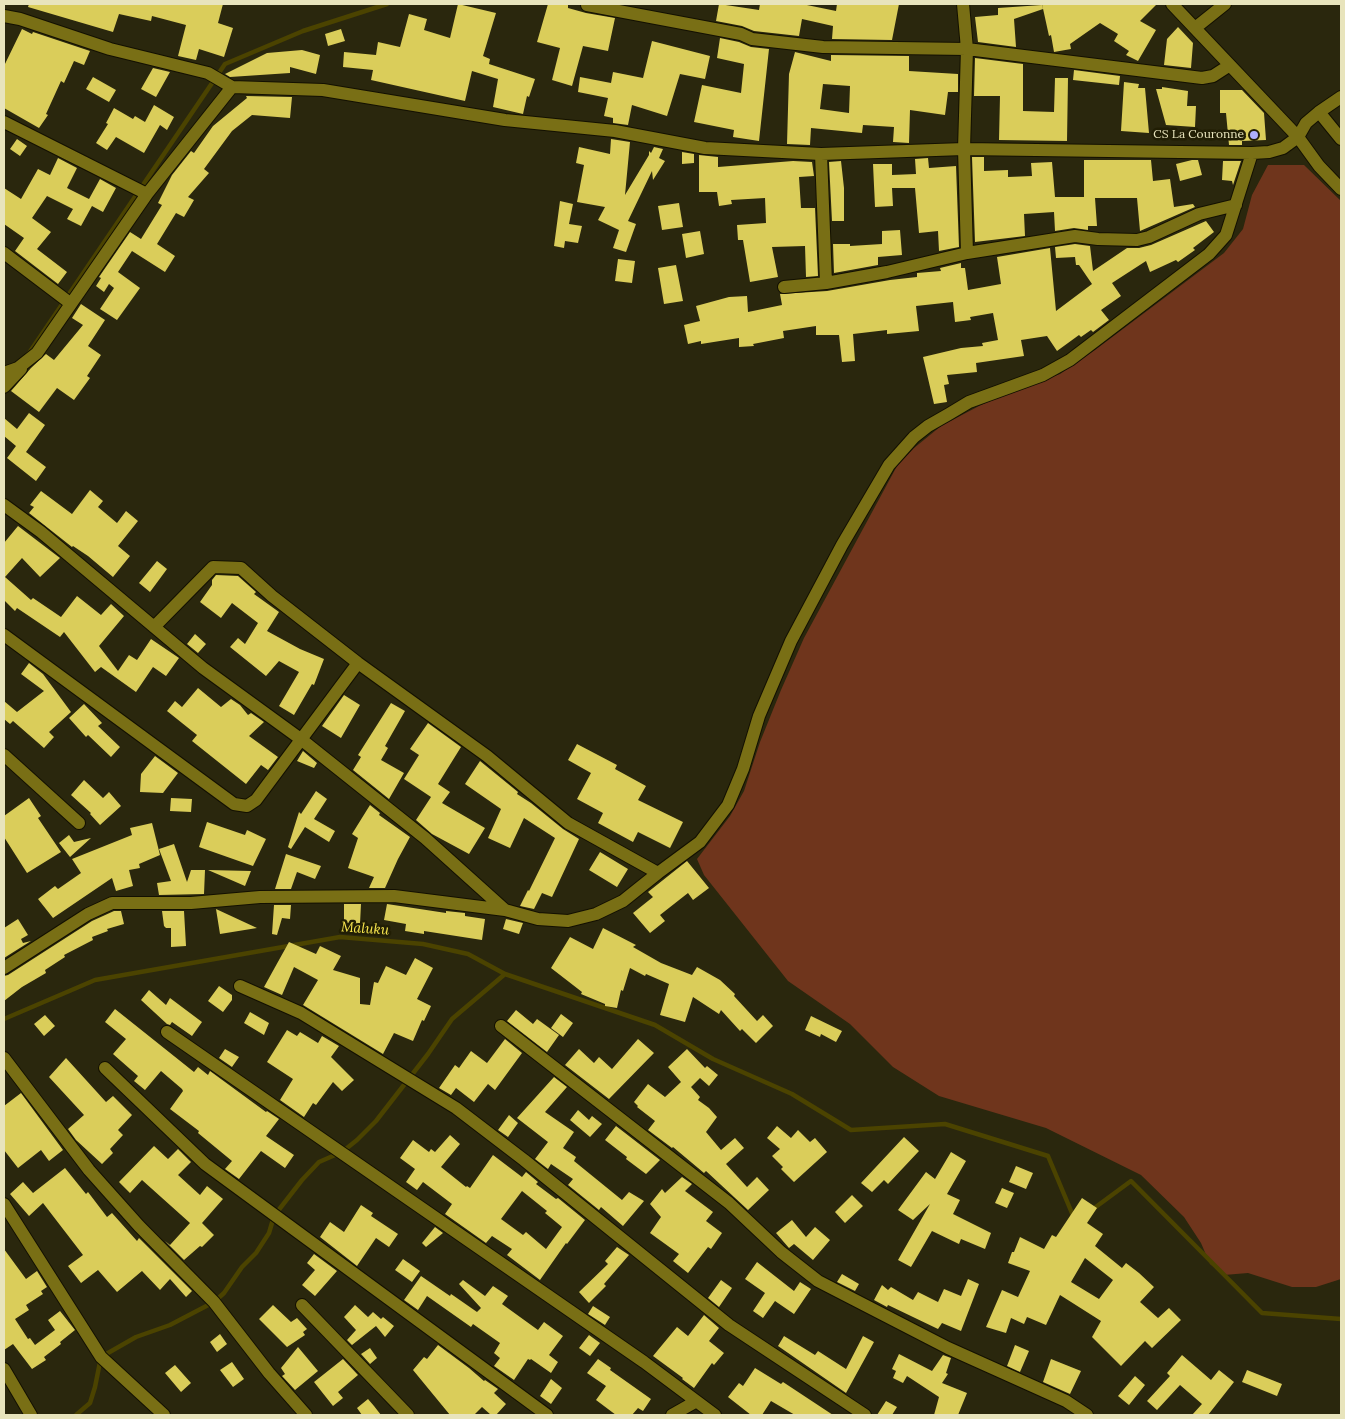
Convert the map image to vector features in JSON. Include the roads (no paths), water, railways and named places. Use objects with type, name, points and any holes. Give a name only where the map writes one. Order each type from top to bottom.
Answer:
[{"type":"street","points":[[963,4],[967,49],[964,149],[967,253]]},
{"type":"street","points":[[1172,4],[1298,137],[1319,166],[1341,189]]},
{"type":"street","points":[[1195,28],[1225,4]]},
{"type":"street","points":[[587,5],[741,34],[752,38],[823,47],[967,49],[1202,78],[1213,76],[1230,65]]},
{"type":"street","points":[[4,16],[110,49],[208,73],[232,87],[323,90],[504,120],[615,131],[705,148],[821,154],[964,149],[1252,153],[1277,150],[1298,137],[1306,123],[1341,97]]},
{"type":"street","points":[[4,388],[37,353],[147,194],[232,87]]},
{"type":"street","points":[[1319,112],[1341,138]]},
{"type":"street","points":[[4,122],[147,194]]},
{"type":"street","points":[[4,968],[88,914],[112,903],[191,903],[260,897],[394,896],[505,910],[538,919],[568,921],[596,914],[623,901],[700,842],[728,805],[759,716],[791,641],[880,478],[901,451],[928,426],[955,410],[985,396],[1042,375],[1070,360],[1198,263],[1226,236],[1252,153]]},
{"type":"street","points":[[821,154],[826,282]]},
{"type":"street","points":[[784,287],[887,272],[967,253],[1075,236],[1098,239],[1137,240],[1199,214],[1236,205]]},
{"type":"street","points":[[4,253],[49,289],[70,303]]},
{"type":"street","points":[[4,373],[18,368],[37,353]]},
{"type":"street","points":[[4,505],[41,532],[203,668],[302,740],[425,838],[505,910]]},
{"type":"street","points":[[154,627],[213,566],[241,568],[272,596],[358,664],[487,756],[568,823],[658,873]]},
{"type":"street","points":[[4,635],[234,804],[247,806],[256,800],[358,664]]},
{"type":"street","points":[[4,755],[79,823]]},
{"type":"street","points":[[240,986],[301,1013],[456,1108],[524,1160],[729,1326],[865,1415]]},
{"type":"street","points":[[501,1026],[729,1203],[781,1252],[818,1282],[948,1348],[1066,1402],[1087,1415]]},
{"type":"street","points":[[167,1032],[636,1356],[695,1402],[715,1415]]},
{"type":"street","points":[[4,1058],[89,1170],[139,1226],[214,1302],[269,1373],[306,1415]]},
{"type":"street","points":[[105,1068],[205,1164],[547,1415]]},
{"type":"street","points":[[4,1204],[101,1357],[164,1415]]},
{"type":"street","points":[[302,1305],[408,1415]]},
{"type":"street","points":[[4,1369],[31,1415]]},
{"type":"street","points":[[672,1415],[695,1402]]},
{"type":"waterway","points":[[27,356],[225,64],[303,31],[387,4]]},
{"type":"waterway","name":"Maluku","points":[[4,1019],[95,980],[340,937],[423,944],[468,954],[505,974],[655,1025],[713,1059],[792,1094],[851,1130],[945,1124],[1048,1156],[1074,1218]]},
{"type":"waterway","points":[[76,1415],[90,1403],[101,1357],[136,1337],[170,1325],[214,1302],[224,1293],[242,1267],[256,1253],[269,1233],[274,1216],[302,1180],[319,1162],[342,1152],[376,1121],[428,1054],[452,1019],[505,974]]},
{"type":"waterway","points":[[1093,1209],[1131,1181],[1262,1313],[1341,1319]]},
{"type":"place","name":"CS La Couronne","points":[[1254,135]]}]
